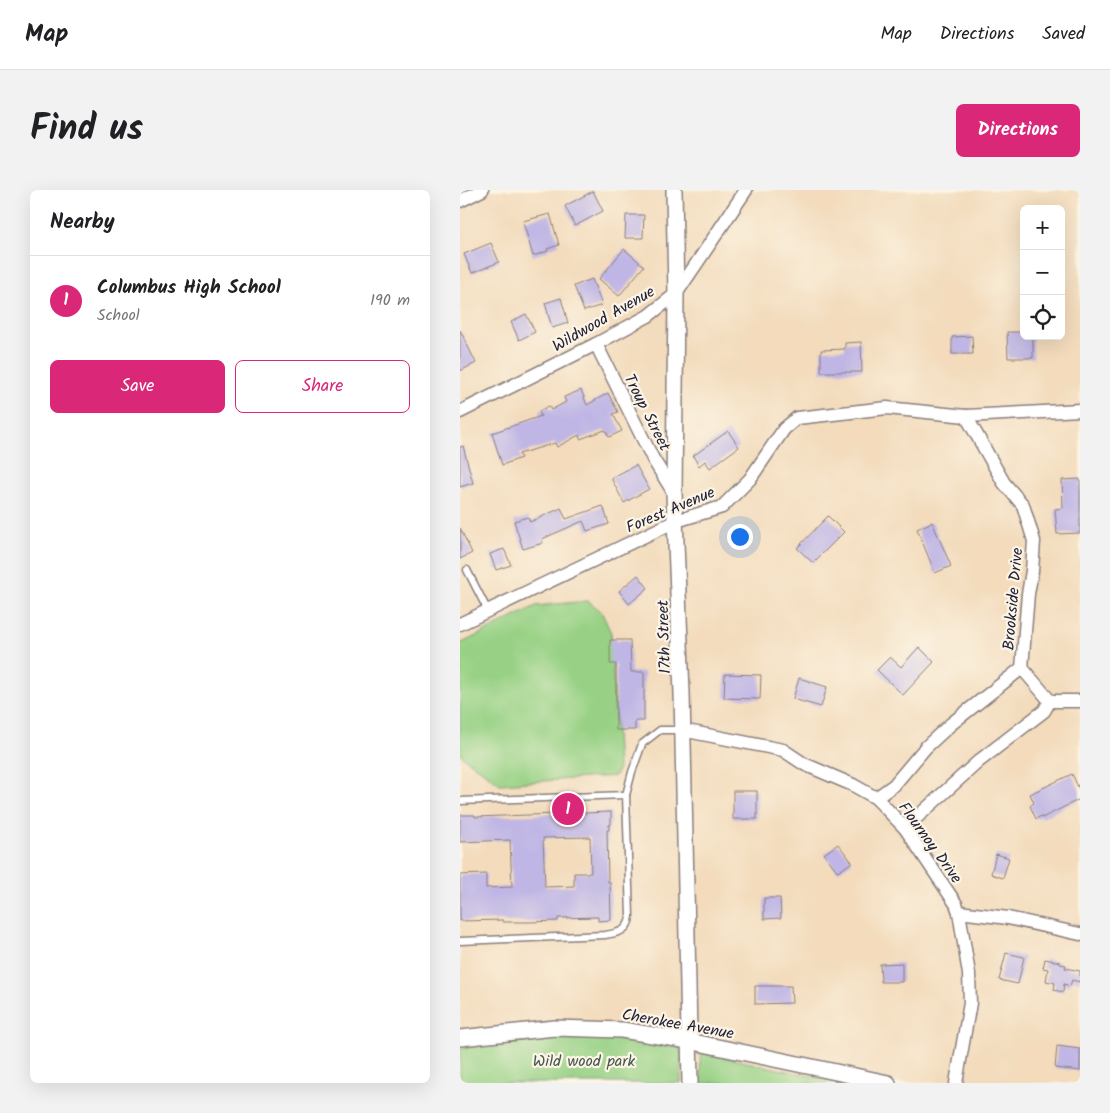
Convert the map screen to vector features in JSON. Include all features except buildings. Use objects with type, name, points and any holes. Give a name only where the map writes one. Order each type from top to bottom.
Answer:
[{"type":"street","points":[[460,201],[482,190]]},
{"type":"street","name":"17th Street","points":[[674,190],[676,294],[674,493],[682,730],[690,1083]]},
{"type":"street","name":"Wildwood Avenue","points":[[460,412],[648,316],[676,294],[746,190]]},
{"type":"street","name":"Troup Street","points":[[596,344],[653,459],[674,493]]},
{"type":"street","name":"Forest Avenue","points":[[460,624],[676,521],[722,507],[750,479],[784,429],[797,418],[887,408],[966,416],[1080,410]]},
{"type":"street","name":"Brookside Drive","points":[[876,798],[894,785],[926,747],[950,724],[1022,668],[1034,540],[1023,505],[1004,483],[966,416]]},
{"type":"street","points":[[1022,668],[1050,701],[1080,701]]},
{"type":"street","points":[[905,828],[979,761],[1044,711],[1050,701]]},
{"type":"street","name":"Flournoy Drive","points":[[682,730],[783,750],[804,764],[854,785],[876,798],[905,828],[956,904],[959,912],[969,974],[970,1003],[956,1083]]},
{"type":"street","points":[[959,912],[1008,918],[1080,934]]},
{"type":"street","name":"Cherokee Avenue","points":[[460,1038],[555,1028],[622,1030],[689,1041],[888,1083]]},
{"type":"lane","points":[[467,570],[488,611]]},
{"type":"lane","points":[[460,941],[605,935],[625,930],[630,924],[626,795],[642,744],[660,730],[682,730]]},
{"type":"lane","points":[[460,801],[626,795]]},
{"type":"green space","points":[[588,601],[601,611],[611,633],[618,770],[615,776],[500,784],[463,757],[460,752],[460,644],[536,606]]},
{"type":"green space","name":"Wild wood park","points":[[594,1034],[681,1048],[681,1083],[460,1083],[460,1049],[496,1042]]},
{"type":"green space","points":[[700,1052],[843,1083],[701,1083]]},
{"type":"place","name":"Columbus High School","points":[[568,809]]}]
